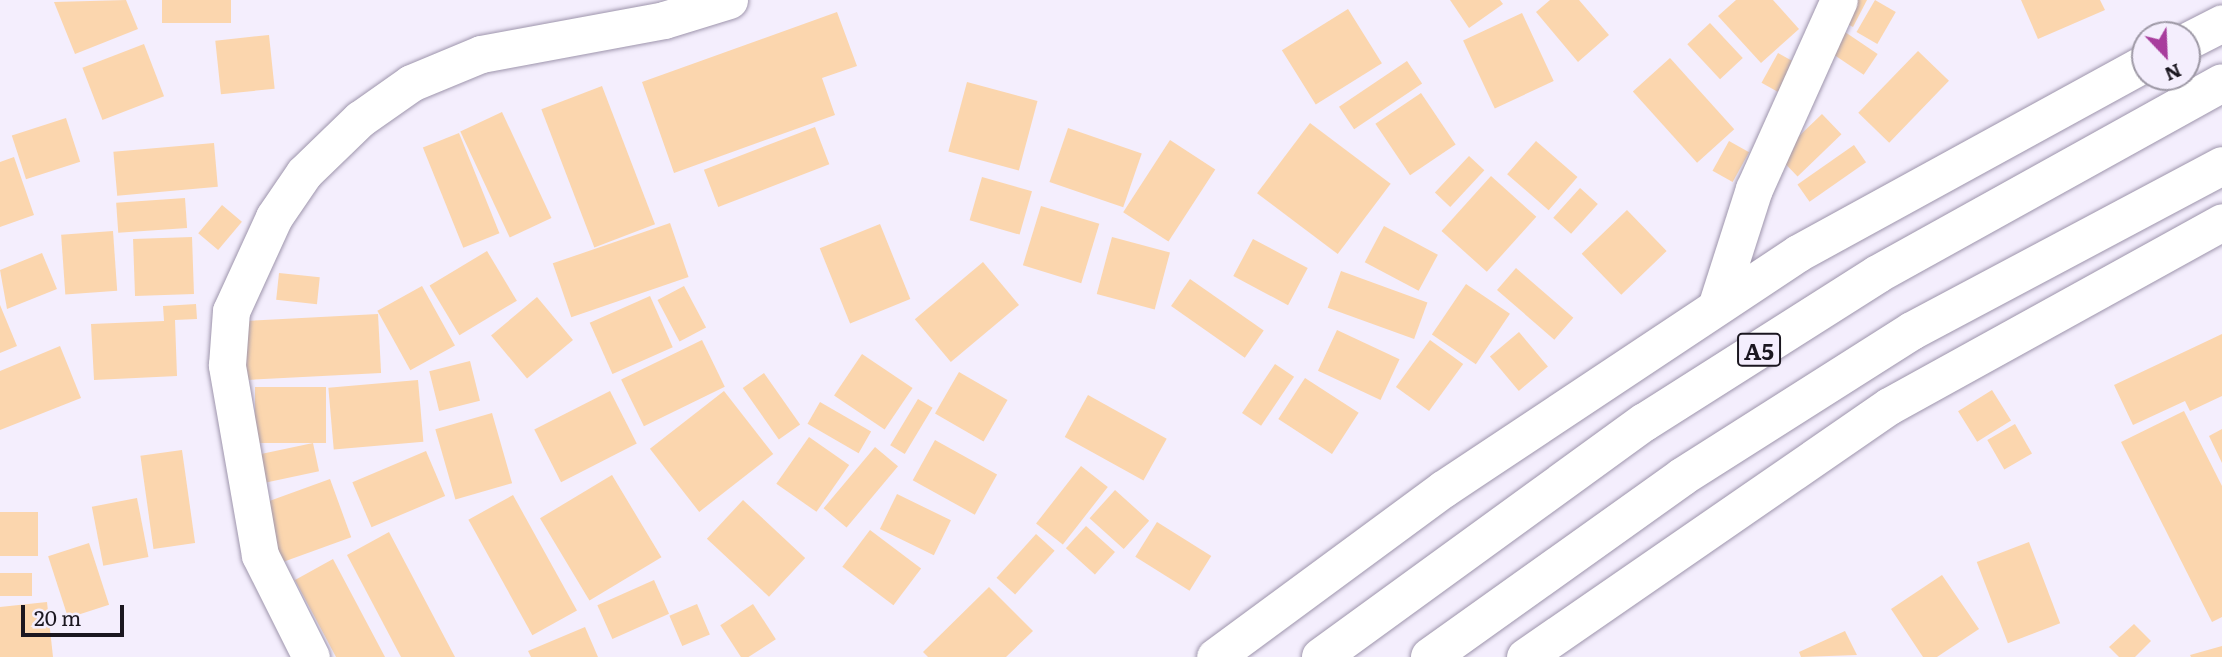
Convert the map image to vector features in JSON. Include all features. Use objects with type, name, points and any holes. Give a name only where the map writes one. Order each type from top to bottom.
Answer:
[{"type":"highway","name":"A5","points":[[1321,657],[1657,414],[1878,274],[2222,83]]},
{"type":"highway","points":[[1430,657],[1682,477],[1912,331],[2222,166]]},
{"type":"street","points":[[311,657],[260,555],[227,365],[231,311],[274,217],[303,173],[360,119],[411,83],[481,54],[664,20],[729,0]]},
{"type":"street","points":[[1717,304],[1754,189],[1839,0]]},
{"type":"street","points":[[2201,34],[2222,23]]},
{"type":"street","points":[[1215,657],[1443,489],[1717,304],[1798,253],[2131,71]]},
{"type":"street","points":[[1525,657],[1555,643],[1878,413],[2222,222]]},
{"type":"building","points":[[126,0],[138,29],[75,54],[54,2]]},
{"type":"building","points":[[162,0],[231,0],[231,23],[162,23]]},
{"type":"building","points":[[1450,0],[1500,0],[1503,4],[1469,28]]},
{"type":"building","points":[[1550,0],[1579,0],[1609,35],[1578,62],[1536,12]]},
{"type":"building","points":[[1736,0],[1773,0],[1799,29],[1761,63],[1718,16]]},
{"type":"building","points":[[1848,0],[1867,0],[1853,27],[1838,19]]},
{"type":"building","points":[[1875,0],[1896,12],[1877,44],[1856,32]]},
{"type":"building","points":[[2021,0],[2100,0],[2105,10],[2038,39]]},
{"type":"building","points":[[1348,9],[1382,63],[1316,105],[1282,50]]},
{"type":"building","points":[[837,12],[857,66],[822,78],[835,115],[674,173],[642,82]]},
{"type":"building","points":[[1522,13],[1554,81],[1495,108],[1463,40]]},
{"type":"building","points":[[1710,23],[1743,58],[1720,79],[1687,44]]},
{"type":"building","points":[[1842,30],[1878,54],[1864,75],[1828,51]]},
{"type":"building","points":[[269,35],[275,89],[221,94],[215,41]]},
{"type":"building","points":[[144,44],[164,96],[102,120],[82,68]]},
{"type":"building","points":[[1918,51],[1949,81],[1889,143],[1858,113]]},
{"type":"building","points":[[1778,53],[1796,63],[1780,93],[1762,83]]},
{"type":"building","points":[[1670,58],[1734,129],[1697,163],[1633,91]]},
{"type":"building","points":[[1407,61],[1422,83],[1354,129],[1339,107]]},
{"type":"building","points":[[967,82],[1038,101],[1019,170],[948,152]]},
{"type":"building","points":[[602,86],[655,224],[594,247],[541,109]]},
{"type":"building","points":[[1421,93],[1456,144],[1410,175],[1375,124]]},
{"type":"building","points":[[502,112],[551,218],[510,237],[460,131]]},
{"type":"building","points":[[1822,114],[1841,134],[1798,177],[1778,156]]},
{"type":"building","points":[[66,118],[80,162],[26,179],[12,136]]},
{"type":"building","points":[[1310,123],[1391,184],[1338,254],[1257,193]]},
{"type":"building","points":[[815,127],[829,164],[718,207],[704,170]]},
{"type":"building","points":[[1068,128],[1142,153],[1123,207],[1049,182]]},
{"type":"building","points":[[459,133],[499,233],[463,248],[423,148]]},
{"type":"building","points":[[1170,140],[1215,169],[1168,242],[1123,212]]},
{"type":"building","points":[[1536,141],[1578,177],[1549,210],[1507,174]]},
{"type":"building","points":[[1729,141],[1749,152],[1733,182],[1713,171]]},
{"type":"building","points":[[214,143],[218,187],[117,196],[113,152]]},
{"type":"building","points":[[1854,145],[1866,162],[1810,202],[1797,185]]},
{"type":"building","points":[[1469,156],[1484,170],[1450,207],[1435,193]]},
{"type":"building","points":[[14,157],[34,215],[0,227],[0,162]]},
{"type":"building","points":[[1491,176],[1536,217],[1487,272],[1441,231]]},
{"type":"building","points":[[982,177],[1032,191],[1020,235],[970,220]]},
{"type":"building","points":[[1580,188],[1598,204],[1571,234],[1553,218]]},
{"type":"building","points":[[185,198],[187,228],[118,233],[116,203]]},
{"type":"building","points":[[222,205],[242,222],[218,250],[198,233]]},
{"type":"building","points":[[1041,206],[1099,224],[1081,283],[1023,265]]},
{"type":"building","points":[[1627,210],[1667,251],[1621,295],[1582,254]]},
{"type":"building","points":[[670,223],[689,277],[571,317],[553,263]]},
{"type":"building","points":[[880,224],[910,299],[850,323],[820,248]]},
{"type":"building","points":[[1384,226],[1438,255],[1419,291],[1365,262]]},
{"type":"building","points":[[113,231],[117,291],[65,294],[61,235]]},
{"type":"building","points":[[192,237],[194,294],[135,296],[133,239]]},
{"type":"building","points":[[1112,237],[1170,253],[1155,310],[1097,294]]},
{"type":"building","points":[[1253,239],[1308,268],[1288,305],[1233,276]]},
{"type":"building","points":[[487,251],[517,301],[459,335],[430,286]]},
{"type":"building","points":[[42,253],[57,289],[7,309],[0,270]]},
{"type":"building","points":[[983,262],[1019,305],[951,362],[915,319]]},
{"type":"building","points":[[1516,268],[1573,318],[1554,340],[1497,290]]},
{"type":"building","points":[[1341,271],[1427,302],[1414,339],[1328,308]]},
{"type":"building","points":[[279,273],[320,277],[317,304],[276,300]]},
{"type":"building","points":[[1190,279],[1264,331],[1245,358],[1171,306]]},
{"type":"building","points":[[1466,284],[1510,314],[1476,364],[1432,335]]},
{"type":"building","points":[[422,286],[455,345],[410,370],[377,311]]},
{"type":"building","points":[[684,286],[706,327],[680,342],[658,300]]},
{"type":"building","points":[[650,296],[673,347],[612,374],[590,323]]},
{"type":"building","points":[[537,297],[573,340],[527,378],[491,336]]},
{"type":"building","points":[[196,304],[197,319],[175,320],[177,376],[94,380],[91,324],[164,321],[163,306]]},
{"type":"building","points":[[0,305],[17,346],[0,353]]},
{"type":"building","points":[[378,314],[381,373],[243,380],[240,321]]},
{"type":"building","points":[[1337,330],[1400,359],[1381,400],[1318,371]]},
{"type":"building","points":[[1519,332],[1548,366],[1519,391],[1490,356]]},
{"type":"building","points":[[2222,334],[2222,396],[2190,411],[2185,401],[2133,425],[2114,385]]},
{"type":"building","points":[[702,340],[725,387],[644,426],[621,379]]},
{"type":"building","points":[[1430,340],[1463,364],[1429,411],[1396,387]]},
{"type":"building","points":[[60,346],[81,398],[0,430],[0,371]]},
{"type":"building","points":[[862,354],[913,388],[885,430],[834,395]]},
{"type":"building","points":[[470,361],[480,401],[439,411],[429,371]]},
{"type":"building","points":[[1275,364],[1294,377],[1261,426],[1242,413]]},
{"type":"building","points":[[959,372],[1007,400],[983,442],[935,414]]},
{"type":"building","points":[[764,373],[800,425],[779,440],[743,388]]},
{"type":"building","points":[[1305,378],[1359,413],[1332,454],[1278,419]]},
{"type":"building","points":[[418,380],[423,442],[334,450],[328,388]]},
{"type":"building","points":[[255,387],[326,387],[326,443],[255,443]]},
{"type":"building","points":[[1992,390],[2011,421],[1977,442],[1958,411]]},
{"type":"building","points":[[610,391],[637,444],[561,482],[534,430]]},
{"type":"building","points":[[724,391],[773,454],[699,512],[650,449]]},
{"type":"building","points":[[1088,395],[1167,439],[1143,481],[1065,437]]},
{"type":"building","points":[[918,399],[933,408],[905,454],[890,445]]},
{"type":"building","points":[[820,402],[871,431],[859,453],[808,424]]},
{"type":"building","points":[[2184,411],[2222,486],[2222,617],[2212,622],[2121,442]]},
{"type":"building","points":[[492,413],[512,483],[455,499],[435,429]]},
{"type":"building","points":[[2015,424],[2032,453],[2004,469],[1987,440]]},
{"type":"building","points":[[2222,429],[2222,463],[2209,436]]},
{"type":"building","points":[[809,437],[849,465],[816,512],[776,484]]},
{"type":"building","points":[[935,440],[997,474],[975,515],[913,480]]},
{"type":"building","points":[[313,443],[319,471],[254,485],[248,457]]},
{"type":"building","points":[[875,447],[898,466],[847,528],[824,508]]},
{"type":"building","points":[[182,450],[195,543],[153,549],[140,456]]},
{"type":"building","points":[[426,451],[445,496],[372,527],[352,482]]},
{"type":"building","points":[[1081,466],[1108,487],[1063,544],[1036,524]]},
{"type":"building","points":[[612,475],[661,557],[589,601],[540,518]]},
{"type":"building","points":[[330,479],[351,537],[279,564],[258,505]]},
{"type":"building","points":[[1115,490],[1149,521],[1124,549],[1090,518]]},
{"type":"building","points":[[897,494],[951,520],[934,555],[880,529]]},
{"type":"building","points":[[513,495],[577,610],[532,635],[468,520]]},
{"type":"building","points":[[137,498],[148,557],[103,566],[92,507]]},
{"type":"building","points":[[743,500],[805,558],[769,597],[707,539]]},
{"type":"building","points":[[0,512],[38,512],[38,556],[0,556]]},
{"type":"building","points":[[1157,522],[1211,556],[1190,591],[1135,557]]},
{"type":"building","points":[[1086,526],[1115,552],[1095,574],[1066,548]]},
{"type":"building","points":[[870,530],[921,569],[893,605],[842,567]]},
{"type":"building","points":[[389,532],[455,657],[401,657],[347,555]]},
{"type":"building","points":[[1036,534],[1055,551],[1015,595],[997,578]]},
{"type":"building","points":[[2029,542],[2060,623],[2008,643],[1977,562]]},
{"type":"building","points":[[89,543],[109,605],[68,618],[48,556]]},
{"type":"building","points":[[333,559],[385,657],[336,657],[295,580]]},
{"type":"building","points":[[0,573],[32,573],[32,596],[0,596]]},
{"type":"building","points":[[1942,575],[1979,629],[1937,657],[1923,657],[1891,609]]},
{"type":"building","points":[[654,580],[669,614],[612,639],[597,605]]},
{"type":"building","points":[[989,587],[1033,631],[1006,657],[928,657],[923,652]]},
{"type":"building","points":[[47,602],[53,657],[0,657],[0,607]]},
{"type":"building","points":[[697,604],[710,634],[682,646],[669,616]]},
{"type":"building","points":[[753,604],[776,639],[749,657],[741,657],[720,625]]},
{"type":"building","points":[[2134,624],[2151,641],[2135,657],[2119,657],[2109,647]]},
{"type":"building","points":[[585,627],[598,657],[531,657],[528,651]]},
{"type":"building","points":[[1845,631],[1857,655],[1801,657],[1799,652]]},
{"type":"building","points":[[2222,646],[2222,657],[2190,655]]}]
